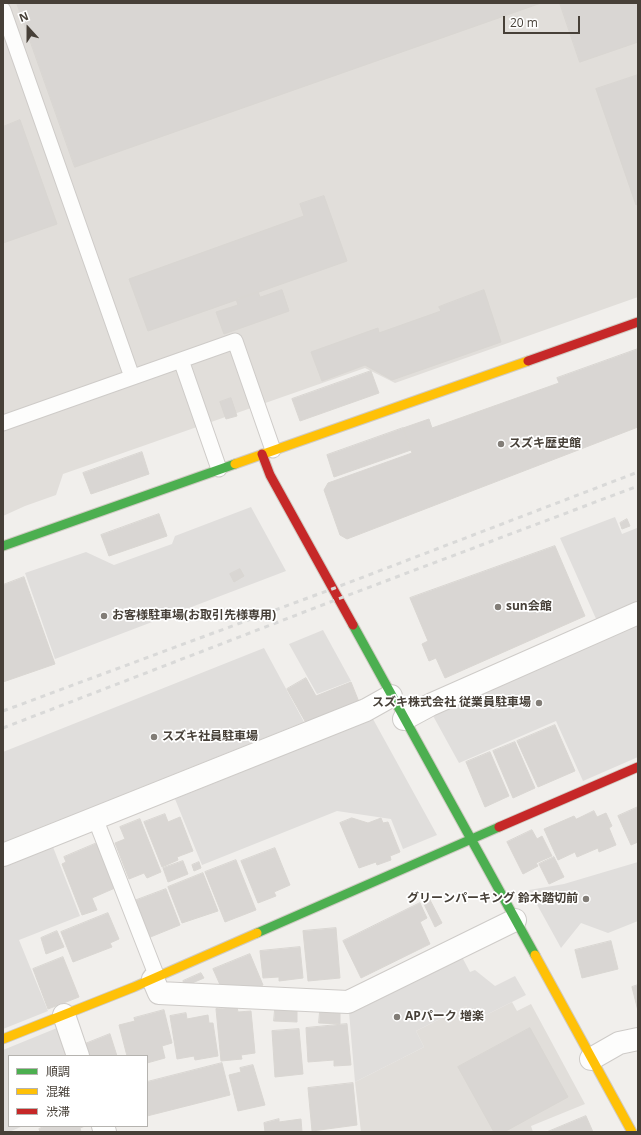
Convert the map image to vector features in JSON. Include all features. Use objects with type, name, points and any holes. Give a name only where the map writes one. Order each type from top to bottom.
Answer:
[{"type":"street","points":[[3,546],[638,322]]},
{"type":"street","points":[[268,452],[270,475],[632,1132]]},
{"type":"street","points":[[404,719],[430,706],[638,614]]},
{"type":"street","points":[[3,855],[366,710],[391,696]]},
{"type":"street","points":[[3,1039],[155,978],[638,767]]},
{"type":"street","points":[[155,978],[159,993],[348,1002],[515,920]]},
{"type":"street","points":[[64,1015],[78,1055]]},
{"type":"street","points":[[592,1059],[619,1043],[638,1039]]},
{"type":"lane","points":[[3,10],[132,377]]},
{"type":"lane","points":[[3,423],[235,341],[268,452]]},
{"type":"lane","points":[[180,360],[219,469]]},
{"type":"lane","points":[[95,818],[155,978]]},
{"type":"shaded area","points":[[3,3],[638,3],[638,297],[395,383],[365,368],[63,474],[56,495],[3,516]]},
{"type":"shaded area","name":"お客様駐車場(お取引先様専用)","points":[[251,507],[286,571],[55,659],[25,573],[86,552],[114,565],[172,544],[175,536]]},
{"type":"shaded area","points":[[615,517],[622,534],[637,528],[638,530],[638,603],[597,621],[560,538]]},
{"type":"shaded area","name":"スズキ株式会社 従業員駐車場","points":[[638,624],[638,757],[583,781],[556,721],[459,763],[432,714]]},
{"type":"shaded area","points":[[323,630],[351,681],[317,694],[289,644]]},
{"type":"shaded area","name":"スズキ社員駐車場","points":[[264,648],[304,722],[3,843],[3,752]]},
{"type":"shaded area","name":"スズキ社員駐車場","points":[[373,719],[437,835],[403,849],[391,819],[337,811],[202,865],[175,799]]},
{"type":"shaded area","points":[[53,847],[80,916],[19,940],[48,1011],[3,1029],[3,867]]},
{"type":"shaded area","name":"グリーンパーキング 鈴木踏切前","points":[[638,862],[638,921],[608,933],[581,923],[561,948],[529,890],[564,884]]},
{"type":"shaded area","name":"APパーク 増楽","points":[[462,957],[470,972],[475,970],[495,986],[515,976],[526,995],[474,1021],[466,1006],[416,1031],[424,1047],[355,1082],[349,1012]]},
{"type":"shaded area","points":[[512,1002],[517,1011],[531,1004],[585,1104],[531,1126],[533,1132],[361,1132],[355,1082],[424,1047],[416,1031],[466,1006],[474,1021]]},
{"type":"shaded area","points":[[57,1028],[61,1031],[70,1055],[8,1055],[8,1127],[21,1127],[9,1132],[3,1132],[3,1050]]},
{"type":"building","points":[[17,3],[541,3],[75,167]]},
{"type":"building","points":[[560,3],[638,3],[638,42],[580,62]]},
{"type":"building","points":[[638,75],[638,204],[636,205],[596,89]]},
{"type":"building","points":[[20,120],[57,224],[3,243],[3,127]]},
{"type":"building","points":[[324,196],[347,261],[148,331],[129,279],[304,216],[300,204]]},
{"type":"building","points":[[282,290],[289,311],[224,334],[216,312],[238,305],[236,299],[258,292],[260,297]]},
{"type":"building","points":[[484,290],[501,342],[392,380],[365,365],[322,381],[311,352],[378,328],[379,333],[441,311],[439,307]]},
{"type":"building","name":"スズキ歴史館","points":[[638,349],[638,427],[347,539],[340,535],[324,490],[328,483],[412,453],[403,428],[429,419],[432,428],[559,383],[557,378]]},
{"type":"building","points":[[371,371],[379,393],[300,421],[292,399]]},
{"type":"building","points":[[231,398],[237,416],[226,419],[220,402]]},
{"type":"building","points":[[403,428],[411,450],[334,477],[327,455]]},
{"type":"building","points":[[142,452],[149,474],[91,494],[83,473]]},
{"type":"building","points":[[159,514],[167,536],[109,556],[101,535]]},
{"type":"building","points":[[627,519],[630,526],[622,529],[620,523]]},
{"type":"building","name":"sun会館","points":[[555,546],[585,616],[445,678],[436,658],[429,661],[422,644],[428,641],[410,598]]},
{"type":"building","points":[[240,569],[244,576],[234,582],[230,574]]},
{"type":"building","points":[[24,577],[55,664],[3,682],[3,585]]},
{"type":"building","points":[[306,678],[316,696],[351,682],[359,702],[306,723],[287,689]]},
{"type":"building","points":[[555,725],[575,771],[538,787],[517,741]]},
{"type":"building","points":[[515,742],[535,788],[513,798],[493,751]]},
{"type":"building","points":[[490,752],[509,796],[485,807],[466,762]]},
{"type":"building","points":[[638,807],[638,842],[631,845],[618,816]]},
{"type":"building","points":[[594,811],[597,817],[606,813],[612,826],[609,828],[616,845],[599,852],[598,848],[577,857],[575,852],[558,860],[544,829],[574,816],[576,819]]},
{"type":"building","points":[[165,814],[168,822],[180,817],[193,851],[177,857],[178,860],[162,867],[144,822]]},
{"type":"building","points":[[352,818],[368,823],[381,818],[383,823],[388,822],[400,852],[390,856],[391,860],[377,865],[376,862],[359,868],[340,823]]},
{"type":"building","points":[[140,819],[161,872],[147,878],[144,873],[129,879],[115,843],[125,839],[120,827]]},
{"type":"building","points":[[532,830],[537,839],[542,836],[552,856],[536,863],[538,866],[523,874],[507,842]]},
{"type":"building","points":[[97,843],[115,888],[92,898],[97,910],[82,915],[62,864],[66,862],[64,857]]},
{"type":"building","points":[[275,848],[290,885],[274,892],[276,896],[258,903],[241,861]]},
{"type":"building","points":[[554,857],[564,877],[549,884],[539,864]]},
{"type":"building","points":[[236,860],[256,910],[225,922],[205,872]]},
{"type":"building","points":[[183,861],[188,874],[168,882],[163,868]]},
{"type":"building","points":[[199,862],[201,868],[194,871],[192,865]]},
{"type":"building","points":[[203,873],[218,911],[182,923],[168,887]]},
{"type":"building","points":[[166,889],[180,925],[148,938],[134,901]]},
{"type":"building","points":[[429,898],[442,923],[435,927],[423,902]]},
{"type":"building","points":[[420,903],[427,918],[420,922],[430,944],[361,978],[343,941]]},
{"type":"building","points":[[108,913],[119,939],[110,943],[112,947],[73,962],[61,932]]},
{"type":"building","points":[[336,928],[340,978],[308,981],[303,931]]},
{"type":"building","points":[[57,931],[64,947],[46,954],[41,938]]},
{"type":"building","points":[[611,941],[618,969],[582,978],[575,950]]},
{"type":"building","points":[[300,947],[303,978],[279,981],[279,977],[263,978],[260,951]]},
{"type":"building","points":[[250,954],[263,985],[245,993],[221,987],[213,969]]},
{"type":"building","points":[[63,957],[79,997],[48,1009],[33,969]]},
{"type":"building","points":[[201,973],[204,978],[185,986],[183,981]]},
{"type":"building","points":[[638,985],[638,1011],[632,987]]},
{"type":"building","points":[[237,1007],[238,1012],[251,1011],[255,1053],[241,1055],[242,1059],[221,1061],[216,1009]]},
{"type":"building","points":[[164,1010],[172,1043],[162,1046],[165,1058],[148,1063],[148,1055],[127,1055],[119,1025],[135,1021],[134,1018]]},
{"type":"building","points":[[275,1010],[297,1011],[297,1022],[274,1021]]},
{"type":"building","points":[[320,1012],[340,1013],[340,1024],[319,1023]]},
{"type":"building","points":[[186,1013],[187,1019],[208,1015],[209,1023],[213,1023],[218,1056],[195,1060],[194,1056],[177,1059],[170,1016]]},
{"type":"building","points":[[347,1024],[351,1065],[334,1066],[334,1060],[308,1062],[306,1028]]},
{"type":"building","points":[[530,1028],[568,1097],[504,1132],[494,1132],[458,1067]]},
{"type":"building","points":[[299,1029],[303,1074],[275,1077],[272,1031]]},
{"type":"building","points":[[110,1034],[117,1055],[89,1055],[85,1044]]},
{"type":"building","points":[[222,1063],[230,1095],[148,1116],[148,1082]]},
{"type":"building","points":[[253,1065],[265,1105],[238,1111],[229,1075],[241,1072],[240,1068]]},
{"type":"building","points":[[353,1083],[357,1125],[312,1131],[308,1088]]},
{"type":"building","points":[[586,1116],[593,1132],[547,1132]]},
{"type":"building","points":[[279,1119],[279,1122],[301,1119],[302,1132],[265,1132],[264,1123]]},
{"type":"building","points":[[43,1127],[82,1127],[80,1128],[81,1132],[40,1132],[39,1129]]},
{"type":"railway","points":[[3,711],[332,589],[638,472]]},
{"type":"railway","points":[[3,728],[338,599],[638,486]]},
{"type":"traffic: fast","points":[[3,546],[235,464]]},
{"type":"traffic: fast","points":[[353,625],[535,955]]},
{"type":"traffic: fast","points":[[257,933],[499,827]]},
{"type":"traffic: slow","points":[[235,464],[528,361]]},
{"type":"traffic: slow","points":[[3,1039],[134,987],[257,933]]},
{"type":"traffic: slow","points":[[535,955],[632,1132]]},
{"type":"traffic: jam","points":[[528,361],[638,322]]},
{"type":"traffic: jam","points":[[262,454],[270,475],[353,625]]},
{"type":"traffic: jam","points":[[499,827],[638,767]]},
{"type":"place","name":"スズキ歴史館","points":[[501,444]]},
{"type":"place","name":"sun会館","points":[[498,607]]},
{"type":"place","name":"お客様駐車場(お取引先様専用)","points":[[104,616]]},
{"type":"place","name":"スズキ株式会社 従業員駐車場","points":[[539,703]]},
{"type":"place","name":"スズキ社員駐車場","points":[[154,737]]},
{"type":"place","name":"グリーンパーキング 鈴木踏切前","points":[[586,899]]},
{"type":"place","name":"APパーク 増楽","points":[[397,1017]]}]
